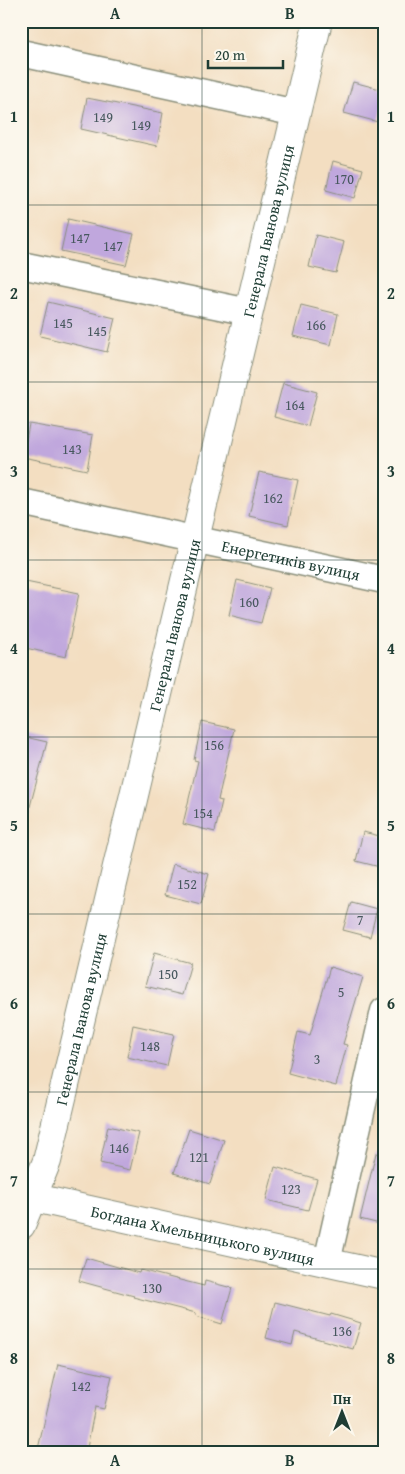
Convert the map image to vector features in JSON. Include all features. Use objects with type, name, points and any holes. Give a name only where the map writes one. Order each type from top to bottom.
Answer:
[{"type":"street","name":"Генерала Іванова вулиця","points":[[21,1226],[27,1196],[47,1161],[318,21]]},
{"type":"street","points":[[21,53],[296,113]]},
{"type":"street","points":[[21,265],[249,312]]},
{"type":"street","name":"Енергетиків вулиця","points":[[21,502],[384,580]]},
{"type":"street","points":[[327,1262],[384,1011]]},
{"type":"street","name":"Богдана Хмельницького вулиця","points":[[27,1196],[384,1275]]},
{"type":"building","points":[[353,82],[384,90],[378,122],[344,113]]},
{"type":"building","points":[[87,98],[163,113],[157,146],[81,129]]},
{"type":"building","points":[[333,161],[363,169],[355,198],[326,190]]},
{"type":"building","points":[[68,219],[134,234],[126,265],[61,251]]},
{"type":"building","points":[[316,235],[344,242],[336,273],[309,267]]},
{"type":"building","points":[[48,302],[115,318],[107,352],[40,336]]},
{"type":"building","points":[[301,305],[338,314],[331,345],[293,336]]},
{"type":"building","points":[[283,383],[317,392],[308,426],[274,417]]},
{"type":"building","points":[[29,424],[93,435],[87,470],[23,457]]},
{"type":"building","points":[[259,472],[298,480],[288,525],[249,516]]},
{"type":"building","points":[[237,580],[270,588],[261,623],[229,615]]},
{"type":"building","points":[[21,581],[79,593],[66,657],[21,647]]},
{"type":"building","points":[[202,722],[234,729],[218,800],[222,801],[215,832],[183,824],[198,761],[194,760]]},
{"type":"building","points":[[21,736],[47,742],[28,814],[21,813]]},
{"type":"building","points":[[363,832],[384,837],[384,868],[356,861]]},
{"type":"building","points":[[173,864],[209,874],[201,904],[165,895]]},
{"type":"building","points":[[351,902],[377,909],[370,937],[343,930]]},
{"type":"building","points":[[154,953],[191,963],[182,995],[145,986]]},
{"type":"building","points":[[330,967],[363,977],[343,1044],[347,1045],[336,1086],[288,1073],[298,1032],[310,1035]]},
{"type":"building","points":[[133,1025],[174,1034],[167,1066],[127,1057]]},
{"type":"building","points":[[108,1126],[139,1133],[130,1170],[100,1163]]},
{"type":"building","points":[[189,1129],[224,1140],[210,1184],[174,1173]]},
{"type":"building","points":[[376,1153],[384,1154],[384,1225],[360,1219]]},
{"type":"building","points":[[275,1167],[317,1179],[308,1210],[266,1200]]},
{"type":"building","points":[[86,1258],[139,1273],[140,1270],[204,1286],[205,1281],[232,1288],[222,1324],[196,1316],[196,1313],[79,1281]]},
{"type":"building","points":[[275,1302],[330,1316],[331,1314],[361,1323],[353,1349],[295,1332],[292,1345],[266,1338]]},
{"type":"building","points":[[58,1364],[112,1376],[104,1409],[95,1407],[86,1453],[37,1453]]}]
